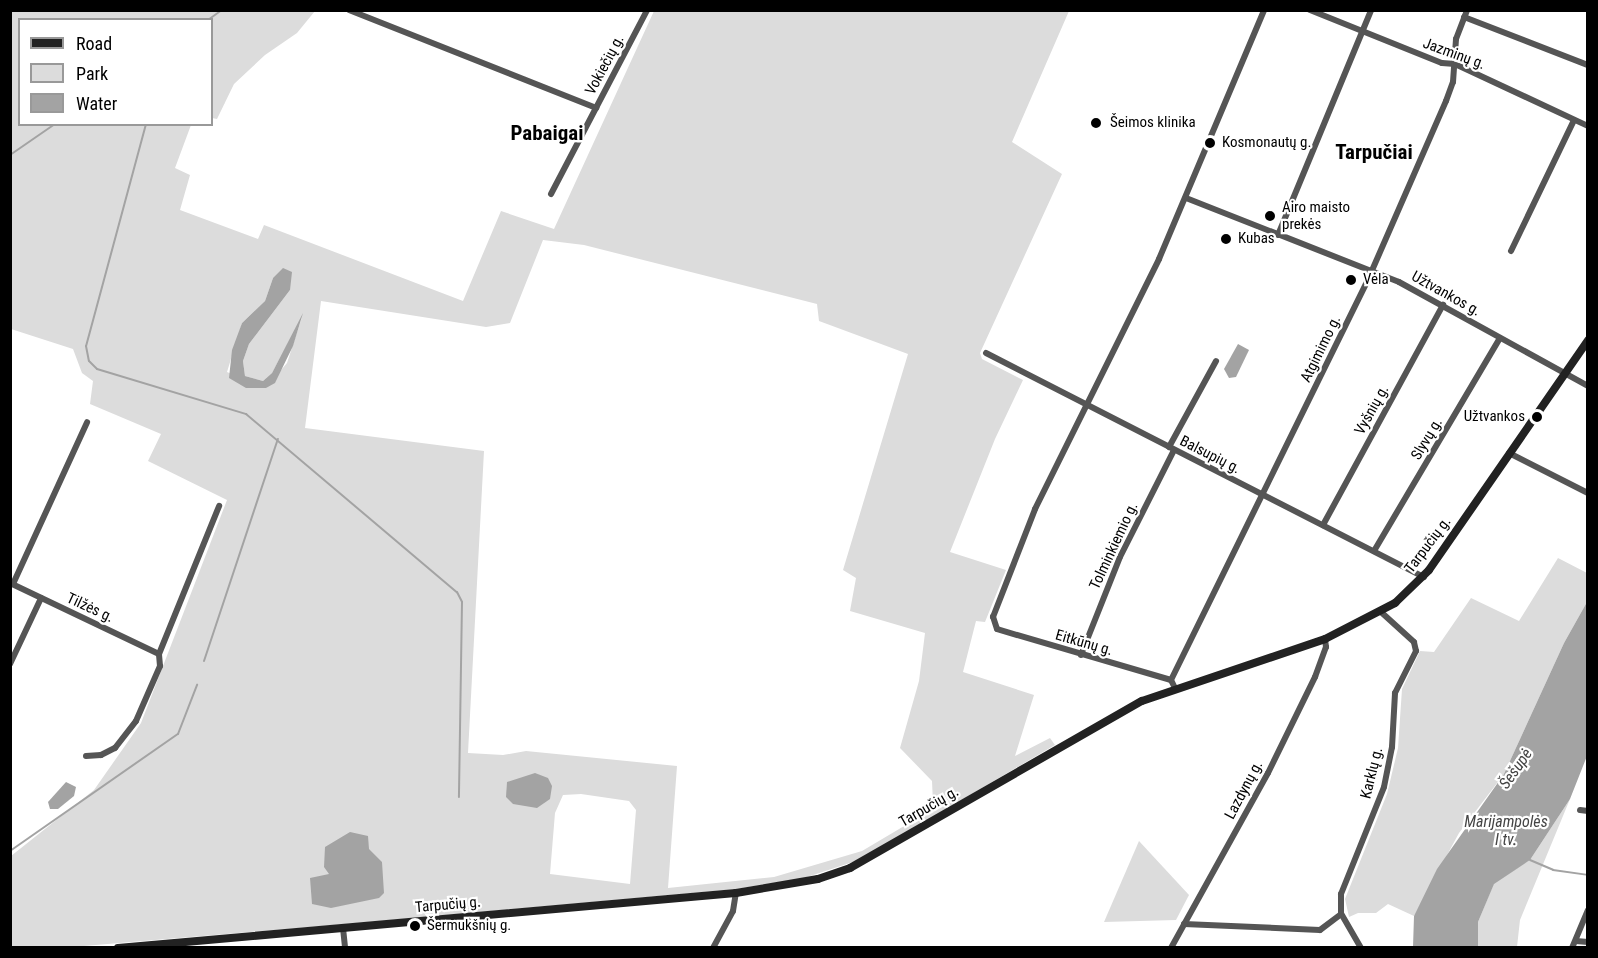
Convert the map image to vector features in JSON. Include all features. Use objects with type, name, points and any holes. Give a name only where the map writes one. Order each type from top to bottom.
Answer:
[{"type":"main road","name":"Tarpučių g.","points":[[118,948],[736,894],[818,879],[850,868],[1173,684],[1325,639],[1381,612],[1424,577],[1587,340]]},
{"type":"street","points":[[349,10],[596,108]]},
{"type":"street","name":"Vokiečių g.","points":[[551,194],[647,10]]},
{"type":"street","points":[[1086,405],[1186,198],[1264,10]]},
{"type":"street","name":"Jazminų g.","points":[[1310,10],[1442,63],[1455,64],[1587,126]]},
{"type":"street","points":[[1278,235],[1371,10]]},
{"type":"street","points":[[1466,14],[1587,65]]},
{"type":"street","name":"Atgimimo g.","points":[[1173,684],[1262,495],[1372,271],[1446,101],[1455,64],[1456,39],[1466,14]]},
{"type":"street","points":[[1511,251],[1574,120]]},
{"type":"street","name":"Užtvankos g.","points":[[1186,198],[1372,271],[1443,305],[1587,386]]},
{"type":"street","name":"Vyšnių g.","points":[[1323,525],[1443,305]]},
{"type":"street","name":"Slyvų g.","points":[[1374,551],[1500,338]]},
{"type":"street","name":"Balsupių g.","points":[[986,353],[1424,577]]},
{"type":"street","name":"Tolminkiemio g.","points":[[1081,655],[1120,557],[1216,362]]},
{"type":"street","name":"Eitkūnų g.","points":[[1086,405],[1035,509],[993,623],[997,629],[1173,684]]},
{"type":"street","points":[[12,584],[87,422]]},
{"type":"street","points":[[1509,453],[1587,493]]},
{"type":"street","points":[[86,756],[101,755],[127,737],[160,666],[159,654],[219,506]]},
{"type":"street","name":"Tilžės g.","points":[[12,584],[159,654]]},
{"type":"street","points":[[10,664],[42,598]]},
{"type":"street","name":"Karklų g.","points":[[1341,914],[1341,894],[1388,772],[1395,693],[1416,651],[1414,642],[1381,612]]},
{"type":"street","name":"Lazdynų g.","points":[[1171,948],[1268,773],[1315,677],[1326,647],[1325,639]]},
{"type":"street","points":[[713,948],[733,911],[736,894]]},
{"type":"street","points":[[1572,948],[1587,910]]},
{"type":"street","points":[[1184,924],[1320,930],[1341,914],[1361,948]]},
{"type":"street","points":[[343,928],[345,948]]},
{"type":"street","points":[[1576,940],[1587,942]]},
{"type":"green space","points":[[11,11],[315,11],[297,33],[265,55],[234,84],[217,119],[213,118],[213,18],[18,18],[18,126],[191,126],[175,168],[190,175],[180,210],[258,239],[264,225],[463,301],[501,211],[554,229],[654,11],[1069,11],[1012,142],[1062,174],[980,353],[982,359],[1023,380],[995,439],[950,552],[1006,570],[985,622],[976,621],[963,672],[1034,695],[1015,756],[1050,738],[1055,745],[859,860],[804,878],[736,889],[345,924],[72,947],[11,947],[11,856],[94,790],[141,723],[227,500],[148,461],[161,434],[90,404],[93,381],[82,373],[73,349],[11,329]],"holes":[[[543,240],[584,245],[817,304],[819,321],[908,354],[843,570],[856,578],[850,611],[925,633],[919,681],[900,748],[932,781],[933,804],[921,816],[862,851],[774,877],[668,888],[677,766],[526,751],[503,755],[468,753],[484,451],[305,428],[321,301],[486,327],[510,323]],[[273,278],[290,290],[249,344],[243,361],[245,376],[263,381],[272,373],[302,317],[287,363],[266,388],[227,372],[242,323],[265,301]],[[581,794],[629,801],[636,810],[630,884],[550,874],[555,813],[563,795]]]},
{"type":"green space","points":[[1558,558],[1587,573],[1587,602],[1564,643],[1504,774],[1459,833],[1414,916],[1388,904],[1376,913],[1358,913],[1349,917],[1345,899],[1387,794],[1398,748],[1402,689],[1420,651],[1434,652],[1471,598],[1519,621]]},
{"type":"green space","points":[[1570,799],[1520,920],[1517,947],[1478,947],[1478,922],[1494,883],[1530,860]]},
{"type":"green space","points":[[1139,841],[1189,895],[1176,920],[1104,922]]},
{"type":"water","points":[[283,268],[292,272],[290,290],[249,344],[243,361],[245,376],[263,381],[272,373],[303,313],[293,346],[275,383],[266,388],[246,388],[229,378],[232,350],[242,323],[265,301],[273,278]]},
{"type":"water","points":[[1238,344],[1249,350],[1236,377],[1229,378],[1224,369]]},
{"type":"water","name":"Marijampolės I tv.","points":[[1587,602],[1587,756],[1570,799],[1530,860],[1494,884],[1478,922],[1478,947],[1413,947],[1414,916],[1437,869],[1504,774],[1564,643]]},
{"type":"water","points":[[535,773],[548,778],[552,786],[550,799],[537,808],[513,804],[506,797],[507,782]]},
{"type":"water","points":[[66,782],[76,787],[74,796],[58,809],[50,809],[48,802]]},
{"type":"water","points":[[350,832],[368,836],[369,849],[382,862],[384,893],[379,898],[331,908],[312,904],[310,878],[329,874],[324,867],[325,847]]},
{"type":"waterway","points":[[211,18],[222,10]]},
{"type":"waterway","points":[[10,155],[52,126]]},
{"type":"waterway","points":[[145,126],[86,346],[89,361],[97,369],[246,414],[457,592],[462,602],[459,797]]},
{"type":"waterway","points":[[204,661],[278,439]]},
{"type":"waterway","points":[[10,851],[178,734],[197,685]]},
{"type":"waterway","points":[[1530,860],[1553,870],[1588,875]]},
{"type":"place","name":"Šeimos klinika","points":[[1096,123]]},
{"type":"place","name":"Kosmonautų g.","points":[[1210,143]]},
{"type":"place","name":"Airo maisto prekės","points":[[1270,216]]},
{"type":"place","name":"Kubas","points":[[1226,239]]},
{"type":"place","name":"Vėla","points":[[1351,280]]},
{"type":"place","name":"Užtvankos","points":[[1537,417]]},
{"type":"place","name":"Šermukšnių g.","points":[[415,926]]},
{"type":"district","name":"Pabaigai","points":[[547,133]]},
{"type":"district","name":"Tarpučiai","points":[[1374,152]]},
{"type":"water label","name":"Šešupė","points":[[1516,769]]}]
